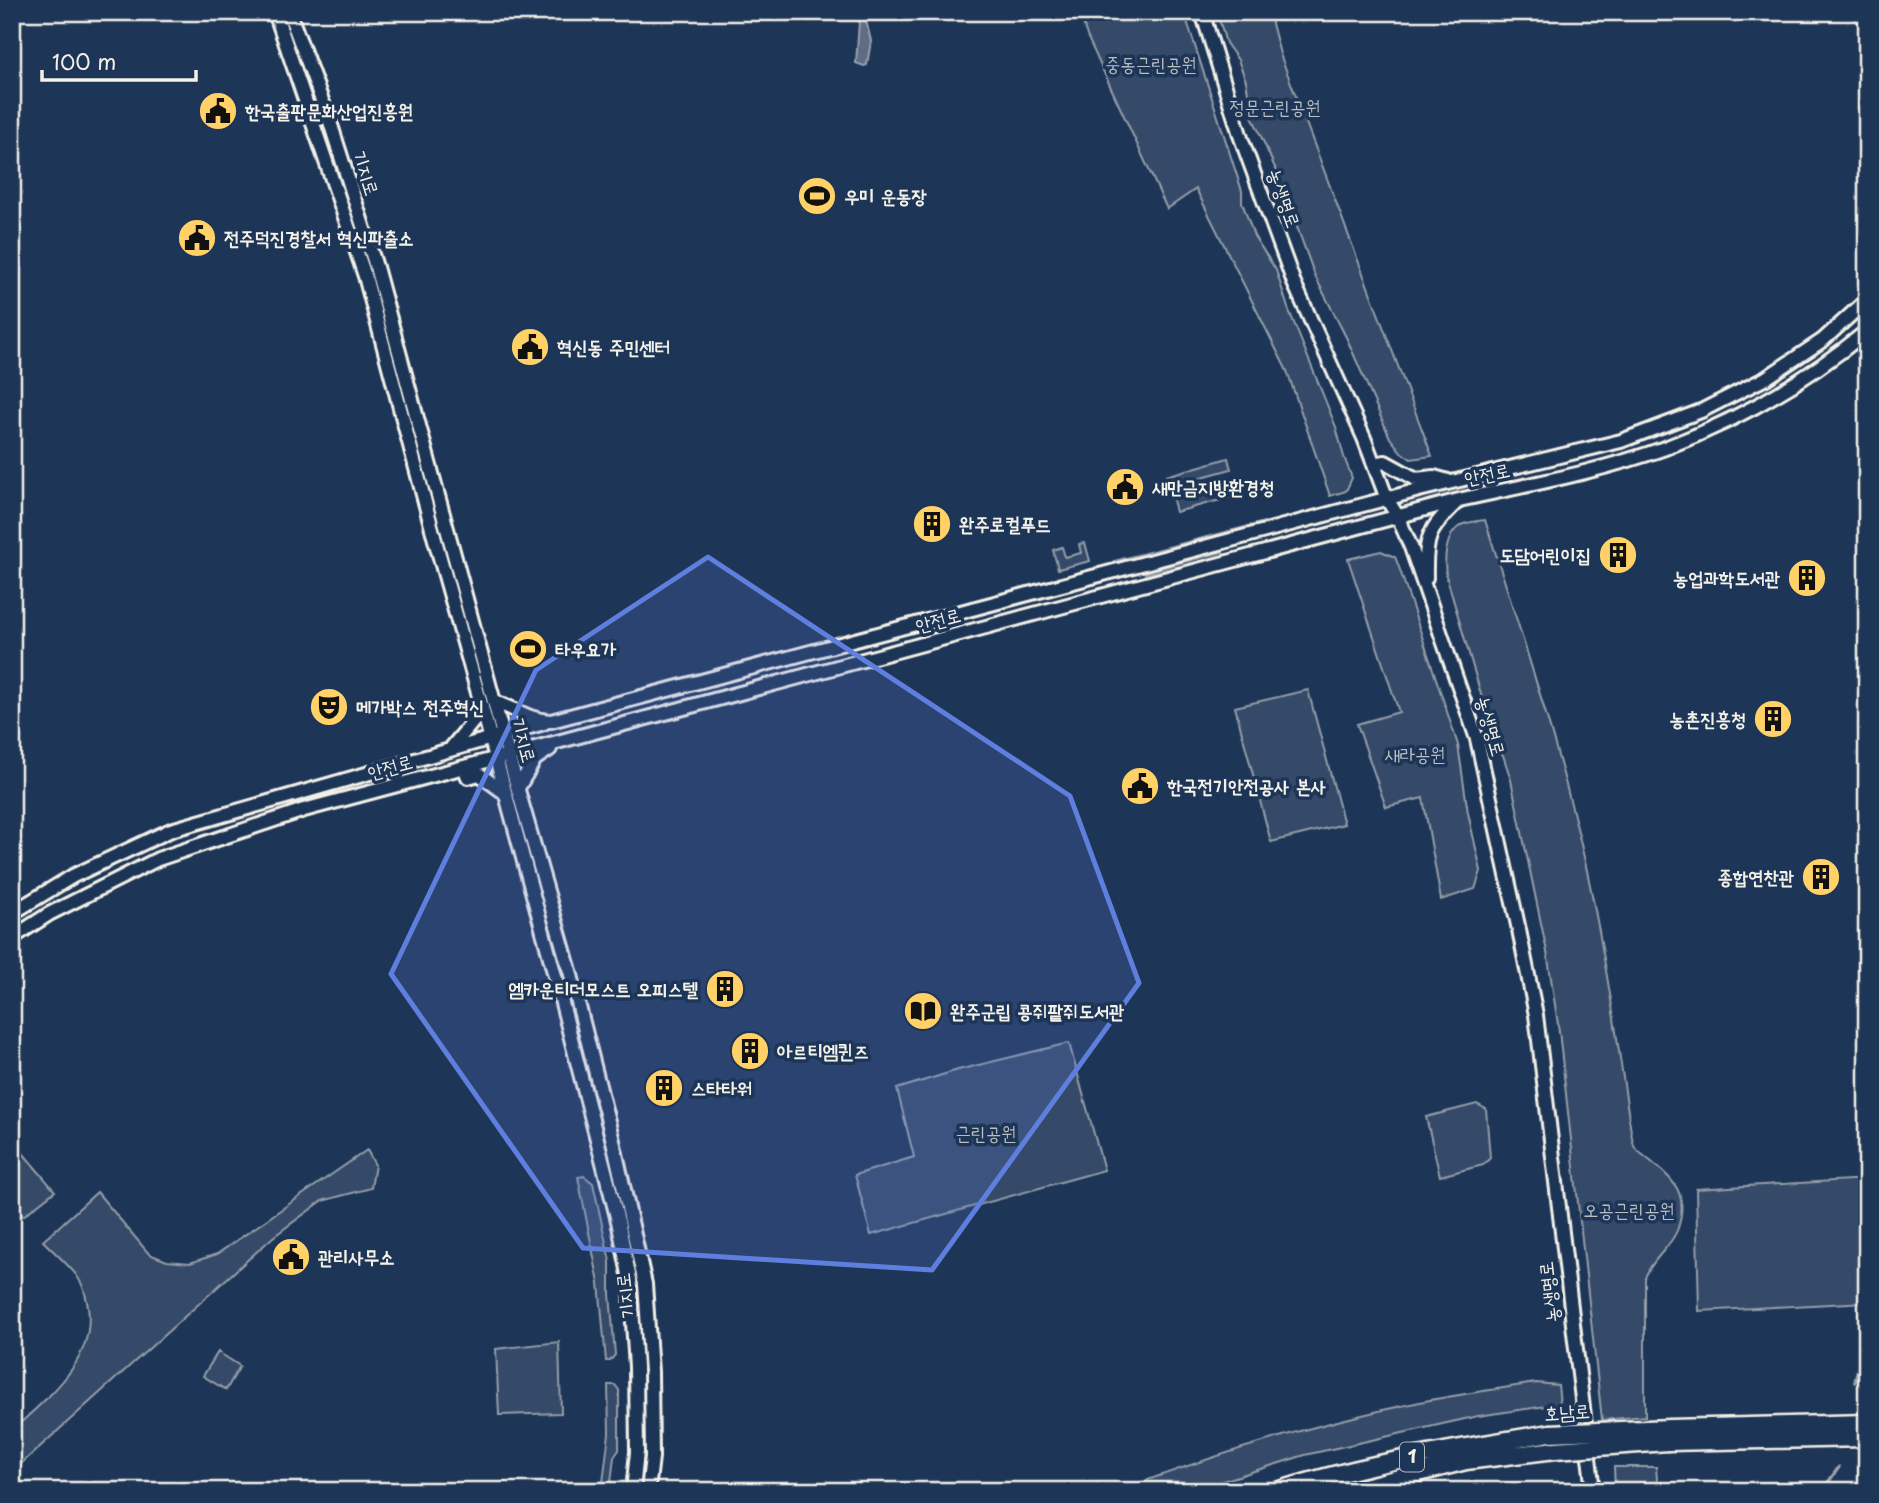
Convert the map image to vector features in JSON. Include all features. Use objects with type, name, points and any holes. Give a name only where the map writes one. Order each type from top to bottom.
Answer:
[{"type":"highway","name":"호남로","points":[[1348,1491],[1466,1461],[1669,1435],[1867,1423]]},
{"type":"highway","name":"호남로","points":[[1277,1491],[1326,1476],[1432,1453],[1550,1433],[1867,1438]]},
{"type":"street","name":"기지로","points":[[275,12],[365,276],[435,540],[497,735],[618,1221],[630,1279],[636,1367],[637,1452],[633,1491]]},
{"type":"street","name":"기지로","points":[[289,12],[330,122],[376,267],[488,704]]},
{"type":"street","name":"농생명로","points":[[1202,12],[1241,138],[1294,283],[1387,499],[1398,517],[1427,589],[1477,738],[1536,1014],[1593,1491]]},
{"type":"street","name":"안전로","points":[[12,913],[73,876],[172,830],[452,747],[908,627],[958,611],[1452,482],[1621,441],[1701,411],[1766,378],[1823,340],[1867,300]]},
{"type":"street","name":"안전로","points":[[12,938],[85,895],[179,851],[304,810],[1459,500],[1663,449],[1708,431],[1787,390],[1867,331]]},
{"type":"street","points":[[1374,464],[1385,462],[1416,479],[1434,477],[1452,482]]},
{"type":"street","points":[[1427,589],[1426,548],[1430,534],[1441,517],[1459,500]]},
{"type":"street","points":[[452,747],[488,704],[505,704],[534,720],[551,721]]},
{"type":"street","points":[[464,767],[468,777],[479,774],[511,791],[535,759],[561,742]]},
{"type":"street","name":"기지로","points":[[511,791],[570,971],[645,1284],[651,1385],[652,1457],[648,1491]]},
{"type":"highlighted area","points":[[708,557],[1070,796],[1139,983],[932,1270],[583,1248],[391,974],[536,670]]},
{"type":"green space","name":"중동근린공원","points":[[1080,12],[1184,12],[1254,236],[1276,270],[1288,308],[1336,427],[1352,478],[1346,491],[1330,496],[1287,371],[1196,189],[1167,209],[1087,36]]},
{"type":"green space","name":"정문근린공원","points":[[1217,12],[1269,12],[1280,54],[1432,456],[1411,459],[1402,453],[1390,438],[1347,339],[1315,276],[1276,170],[1252,116],[1246,81],[1238,60],[1226,43]]},
{"type":"green space","points":[[1849,12],[1867,12],[1867,35]]},
{"type":"green space","name":"우미 운동장","points":[[831,183],[836,200],[803,209],[798,192]]},
{"type":"green space","points":[[1228,458],[1231,469],[1169,486],[1166,476]]},
{"type":"green space","points":[[1234,479],[1239,495],[1176,512],[1172,496]]},
{"type":"green space","name":"오공근린공원","points":[[1485,520],[1576,822],[1599,932],[1634,1145],[1672,1181],[1682,1205],[1675,1235],[1645,1278],[1645,1416],[1602,1420],[1559,1031],[1547,952],[1511,780],[1503,755],[1497,749],[1446,575],[1449,541],[1456,529],[1469,522]]},
{"type":"green space","points":[[1264,524],[1114,563],[1114,561]]},
{"type":"green space","points":[[1085,543],[1090,561],[1058,569],[1053,550],[1062,547],[1065,557],[1081,553],[1079,544]]},
{"type":"green space","name":"새라공원","points":[[1381,551],[1395,557],[1399,567],[1458,745],[1468,813],[1481,871],[1475,889],[1441,900],[1423,798],[1386,807],[1357,724],[1399,712],[1348,559]]},
{"type":"green space","points":[[1223,552],[1224,556],[1145,574],[1145,572]]},
{"type":"green space","points":[[1308,690],[1344,824],[1271,842],[1235,707]]},
{"type":"green space","name":"근린공원","points":[[1069,1043],[1104,1170],[871,1235],[855,1175],[914,1157],[897,1089],[958,1070]]},
{"type":"green space","points":[[1477,1104],[1486,1109],[1490,1158],[1483,1165],[1440,1176],[1426,1117]]},
{"type":"green space","points":[[12,1140],[55,1191],[23,1216],[12,1203]]},
{"type":"green space","points":[[367,1150],[375,1165],[371,1188],[322,1201],[273,1237],[12,1472],[12,1431],[66,1377],[77,1361],[88,1327],[88,1307],[79,1280],[43,1241],[97,1192],[149,1254],[167,1261],[190,1263],[217,1254]]},
{"type":"green space","points":[[584,1176],[593,1183],[610,1261],[615,1355],[610,1361],[606,1361],[599,1283],[578,1177]]},
{"type":"green space","points":[[1867,1179],[1867,1302],[1699,1311],[1696,1189]]},
{"type":"green space","points":[[559,1342],[561,1413],[499,1415],[496,1349]]},
{"type":"green space","points":[[218,1352],[240,1366],[226,1390],[203,1376]]},
{"type":"green space","points":[[1536,1383],[1558,1385],[1560,1404],[1478,1416],[1305,1455],[1191,1491],[1118,1491],[1229,1452],[1381,1410]]},
{"type":"green space","points":[[608,1385],[615,1385],[619,1390],[619,1450],[614,1457],[610,1491],[602,1491],[609,1433]]},
{"type":"green space","points":[[1614,1467],[1656,1467],[1658,1491],[1615,1491]]},
{"type":"shaded area","points":[[856,12],[864,12],[871,41],[867,65],[864,66],[856,63],[859,22]]},
{"type":"waterway","points":[[1855,1382],[1867,1327]]},
{"type":"waterway","points":[[1822,1491],[1839,1467]]},
{"type":"place","name":"한국출판문화산업진흥원","points":[[218,111]]},
{"type":"place","name":"우미 운동장","points":[[817,196]]},
{"type":"place","name":"전주덕진경찰서 혁신파출소","points":[[197,238]]},
{"type":"place","name":"혁신동 주민센터","points":[[530,347]]},
{"type":"place","name":"새만금지방환경청","points":[[1125,487]]},
{"type":"place","name":"완주로컬푸드","points":[[932,524]]},
{"type":"place","name":"도담어린이집","points":[[1618,555]]},
{"type":"place","name":"농업과학도서관","points":[[1807,578]]},
{"type":"place","name":"타우요가","points":[[528,649]]},
{"type":"place","name":"메가박스 전주혁신","points":[[329,707]]},
{"type":"place","name":"농촌진흥청","points":[[1773,719]]},
{"type":"place","name":"한국전기안전공사 본사","points":[[1140,786]]},
{"type":"place","name":"종합연찬관","points":[[1821,877]]},
{"type":"place","name":"엠카운티더모스트 오피스텔","points":[[725,989]]},
{"type":"place","name":"완주군립 콩쥐팥쥐도서관","points":[[923,1011]]},
{"type":"place","name":"아르티엠퀸즈","points":[[750,1051]]},
{"type":"place","name":"스타타워","points":[[664,1088]]},
{"type":"place","name":"관리사무소","points":[[291,1257]]}]
